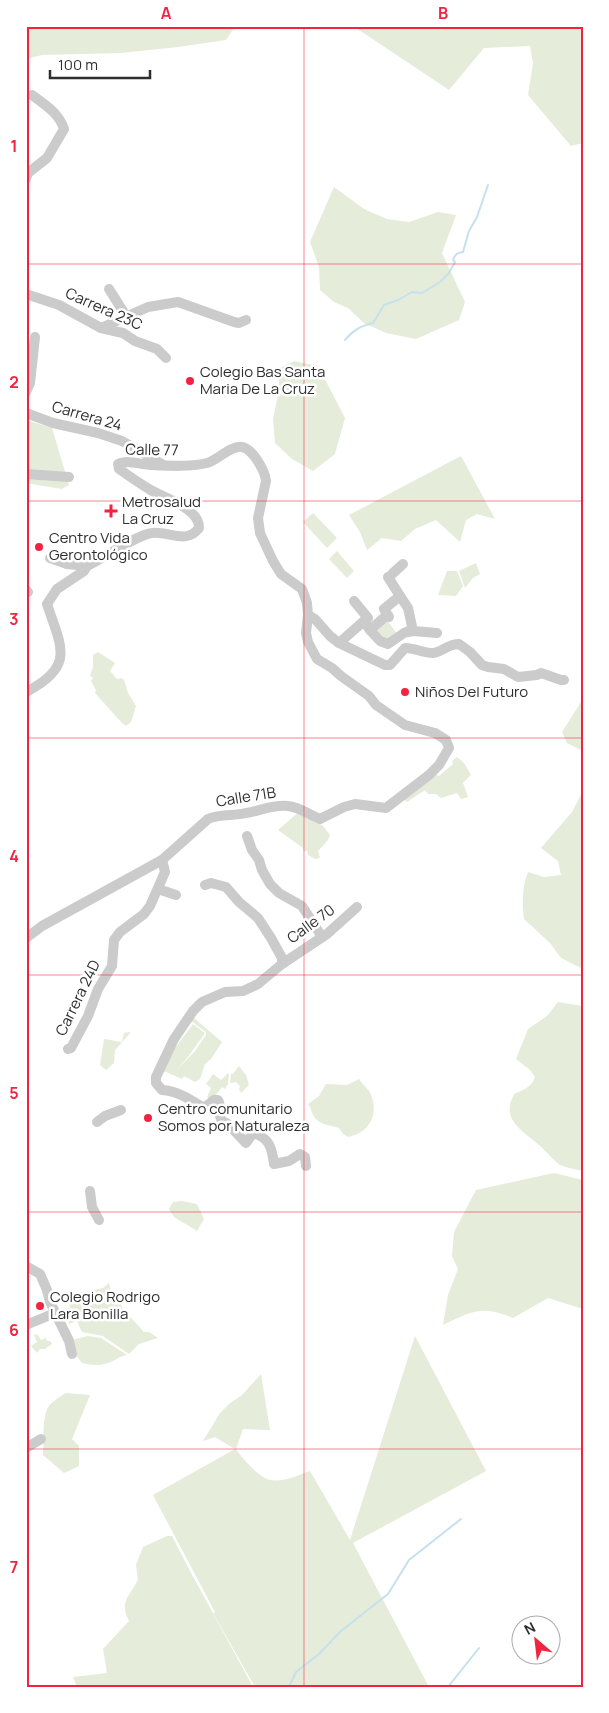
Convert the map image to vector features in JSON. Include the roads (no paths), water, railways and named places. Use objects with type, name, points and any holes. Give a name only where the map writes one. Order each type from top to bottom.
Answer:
[{"type":"street","points":[[26,179],[28,173],[47,158],[64,129],[49,107],[32,95]]},
{"type":"street","name":"Carrera 23C","points":[[109,289],[126,316]]},
{"type":"street","name":"Carrera 23C","points":[[26,294],[59,305],[101,328],[123,333],[135,340],[157,348],[166,358]]},
{"type":"street","points":[[101,328],[148,307],[178,302],[234,322],[239,323],[246,320]]},
{"type":"street","points":[[26,392],[30,383],[34,337]]},
{"type":"street","name":"Carrera 24","points":[[26,413],[53,423],[98,433],[122,441],[164,465]]},
{"type":"street","name":"Calle 77","points":[[26,692],[50,676],[62,659],[62,649],[47,604],[56,589],[87,566],[145,535],[159,533],[177,537],[185,536],[196,533],[199,528],[197,519],[192,513],[181,505],[150,490],[119,469],[118,464],[123,462],[194,466],[213,460],[235,448],[242,447],[249,451],[256,459],[265,475],[266,481],[258,518],[260,533],[281,574],[302,589],[307,603],[308,615]]},
{"type":"street","points":[[26,474],[69,477]]},
{"type":"street","points":[[56,560],[50,558],[67,564],[87,566]]},
{"type":"street","points":[[403,564],[390,576],[408,608],[411,631]]},
{"type":"street","points":[[339,644],[367,626],[389,616],[384,610],[400,596]]},
{"type":"street","points":[[354,601],[368,618],[367,626],[380,641],[388,644],[411,631],[437,632]]},
{"type":"street","points":[[308,615],[315,619],[339,644],[385,665],[390,665],[405,648],[414,648],[432,653],[463,641],[482,665],[504,669],[518,677],[541,673],[564,680]]},
{"type":"street","name":"Calle 71B","points":[[26,938],[42,926],[73,908],[162,860],[213,816],[224,817],[286,805],[298,808],[306,814],[320,819],[344,807],[356,804],[386,808],[439,765],[449,748],[446,740],[435,734],[405,725],[376,705],[369,696],[340,676],[332,668],[317,659],[308,642],[306,632],[308,615]]},
{"type":"street","points":[[385,665],[399,641],[411,631]]},
{"type":"street","points":[[247,836],[252,850],[259,860],[270,884],[302,906],[322,937]]},
{"type":"street","name":"Carrera 24D","points":[[68,1049],[71,1048],[81,1030],[98,989],[112,966],[114,940],[120,932],[144,914],[150,906],[166,872],[162,860]]},
{"type":"street","points":[[205,885],[211,883],[226,887],[239,902],[258,918],[282,958],[282,964]]},
{"type":"street","points":[[158,889],[176,895]]},
{"type":"street","name":"Calle 70","points":[[306,1166],[305,1157],[300,1154],[289,1161],[274,1164],[268,1142],[261,1135],[253,1133],[246,1143],[228,1124],[222,1121],[219,1116],[220,1104],[218,1100],[214,1100],[204,1108],[178,1094],[162,1090],[156,1083],[156,1077],[174,1039],[193,1011],[202,1002],[225,992],[243,991],[258,984],[282,964],[322,937],[357,907]]},
{"type":"street","points":[[97,1122],[105,1116],[121,1110]]},
{"type":"street","points":[[90,1191],[92,1207],[99,1220]]},
{"type":"street","points":[[26,1266],[40,1274],[50,1302],[70,1341],[72,1354]]},
{"type":"street","points":[[26,1325],[55,1313]]},
{"type":"street","points":[[26,1448],[41,1439]]},
{"type":"waterway","points":[[345,340],[358,329],[373,323],[384,305],[412,292],[422,293],[440,282],[449,273],[455,262],[453,260],[455,256],[463,252],[469,231],[477,217],[488,185]]},
{"type":"waterway","points":[[289,1687],[296,1672],[319,1654],[341,1631],[388,1594],[409,1560],[461,1519]]},
{"type":"waterway","points":[[448,1687],[479,1648]]},
{"type":"place","name":"Colegio Bas Santa Maria De La Cruz","points":[[190,381]]},
{"type":"place","name":"Metrosalud La Cruz","points":[[111,511]]},
{"type":"place","name":"Centro Vida Gerontológico","points":[[39,547]]},
{"type":"place","name":"Niños Del Futuro","points":[[405,692]]},
{"type":"place","name":"Centro comunitario Somos por Naturaleza","points":[[148,1118]]},
{"type":"place","name":"Colegio Rodrigo Lara Bonilla","points":[[40,1306]]}]
